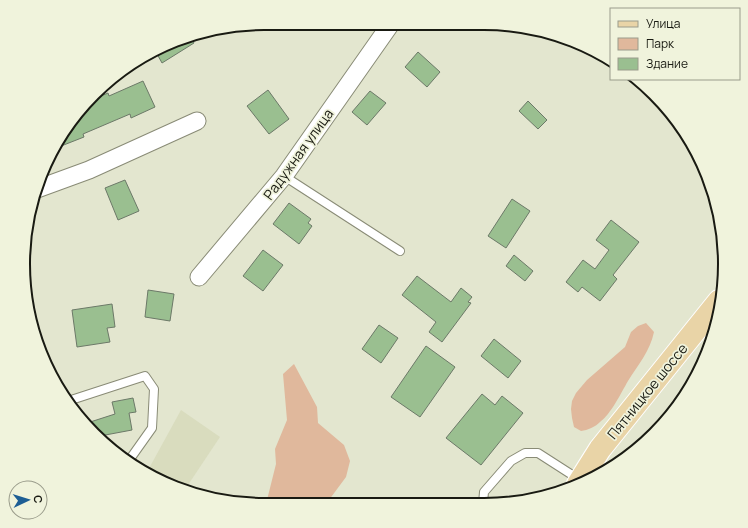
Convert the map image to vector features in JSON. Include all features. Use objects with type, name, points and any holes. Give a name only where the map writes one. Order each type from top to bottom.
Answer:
[{"type":"main road","name":"Пятницкое шоссе","points":[[583,476],[600,449],[714,307]]},
{"type":"street","name":"Радужная улица","points":[[199,277],[284,176],[386,30]]},
{"type":"street","points":[[43,187],[89,170],[197,121]]},
{"type":"lane","points":[[284,176],[400,251]]},
{"type":"lane","points":[[73,399],[145,376],[154,389],[152,428],[131,457]]},
{"type":"lane","points":[[483,498],[484,492],[512,461],[525,453],[538,453],[575,479]]},
{"type":"shaded area","points":[[181,410],[220,437],[188,485],[149,468]]},
{"type":"green space","points":[[646,323],[654,332],[650,345],[612,409],[604,418],[591,428],[581,431],[574,427],[571,409],[572,401],[576,393],[587,380],[625,347],[631,332],[638,326]]},
{"type":"green space","points":[[294,364],[317,407],[318,423],[344,445],[350,461],[346,477],[330,498],[268,498],[276,464],[275,449],[287,420],[283,374]]},
{"type":"building","points":[[193,41],[194,43],[162,63],[158,56]]},
{"type":"building","points":[[418,52],[440,72],[427,87],[405,67]]},
{"type":"building","points":[[143,81],[155,107],[131,118],[130,114],[83,134],[84,137],[62,146],[88,110],[103,95],[108,93],[109,96]]},
{"type":"building","points":[[268,90],[289,119],[269,134],[247,106]]},
{"type":"building","points":[[370,91],[386,103],[367,125],[352,112]]},
{"type":"building","points":[[528,101],[547,120],[538,129],[519,111]]},
{"type":"building","points":[[125,180],[139,211],[118,220],[105,188]]},
{"type":"building","points":[[512,199],[530,211],[506,248],[488,236]]},
{"type":"building","points":[[289,203],[311,219],[308,223],[312,226],[299,244],[273,224]]},
{"type":"building","points":[[611,220],[639,242],[613,275],[617,279],[600,301],[582,287],[578,292],[566,282],[583,260],[595,269],[609,250],[596,240]]},
{"type":"building","points":[[263,250],[283,265],[263,291],[243,276]]},
{"type":"building","points":[[514,255],[533,271],[525,281],[506,266]]},
{"type":"building","points":[[417,276],[451,302],[461,288],[472,297],[468,302],[471,303],[442,342],[429,332],[436,322],[402,295]]},
{"type":"building","points":[[148,290],[174,294],[170,321],[145,317]]},
{"type":"building","points":[[112,304],[115,327],[107,328],[110,342],[77,347],[72,310]]},
{"type":"building","points":[[379,325],[398,338],[381,363],[362,349]]},
{"type":"building","points":[[494,339],[521,361],[508,378],[481,356]]},
{"type":"building","points":[[426,346],[455,367],[420,417],[391,397]]},
{"type":"building","points":[[482,394],[495,405],[502,396],[523,413],[481,465],[446,438]]},
{"type":"building","points":[[133,398],[136,412],[129,413],[132,430],[105,435],[92,422],[115,414],[112,402]]}]
